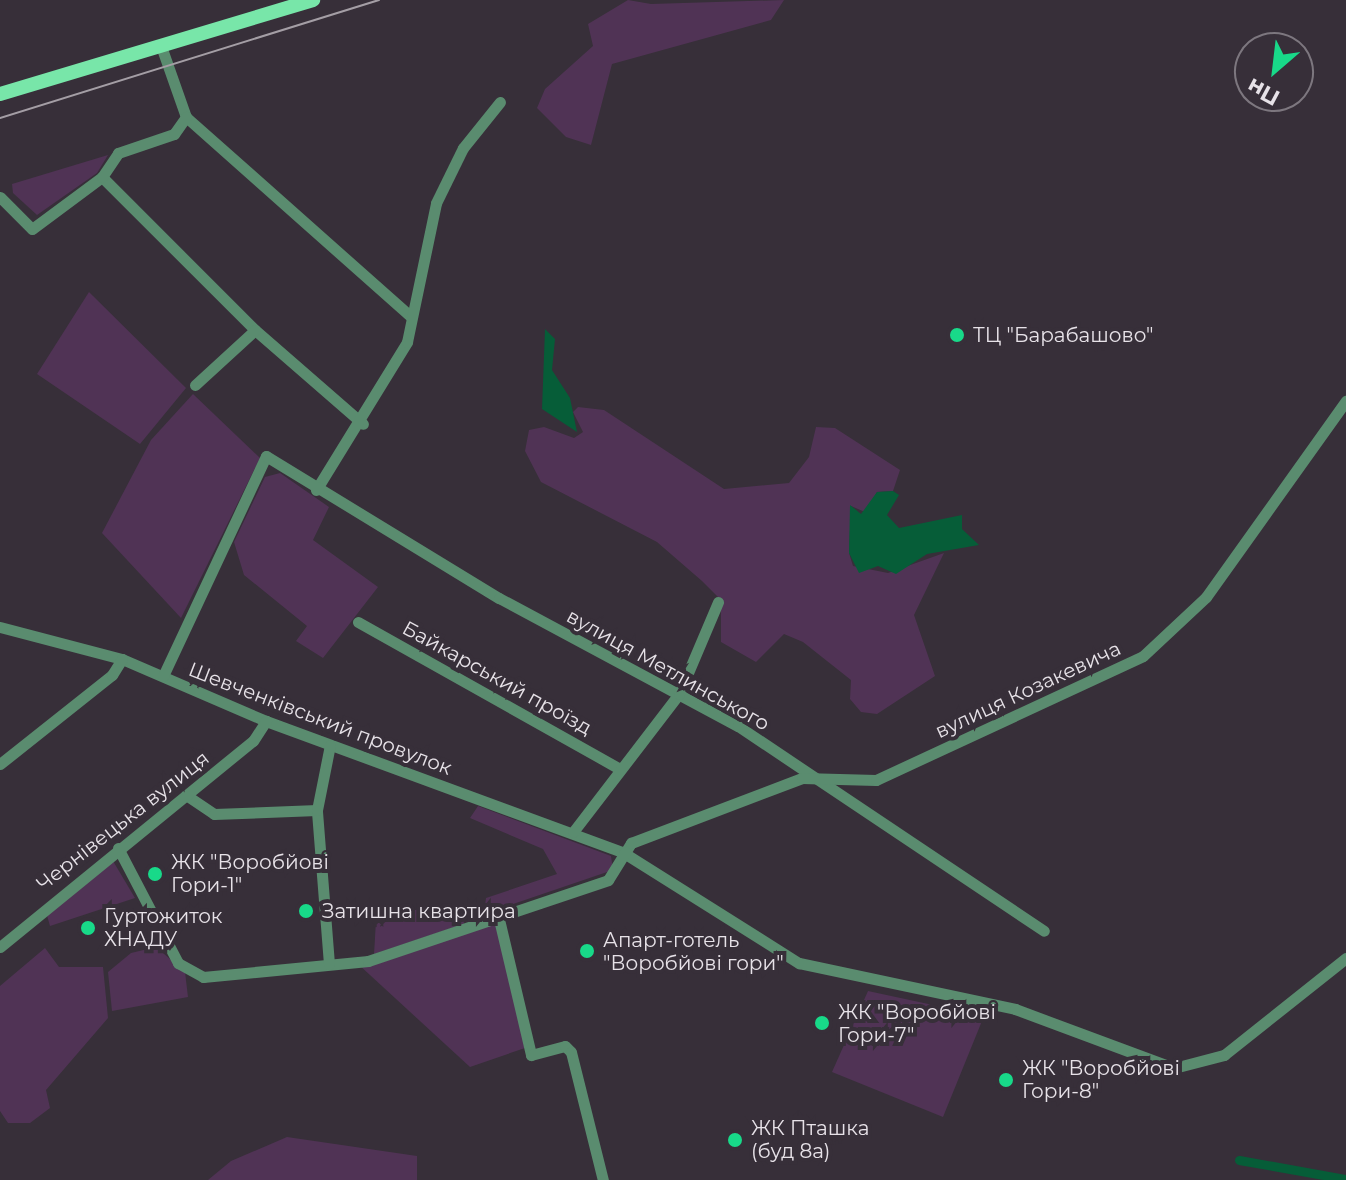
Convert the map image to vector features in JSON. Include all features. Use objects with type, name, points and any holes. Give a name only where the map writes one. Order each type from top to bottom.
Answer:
[{"type":"main road","points":[[0,94],[313,0]]},
{"type":"street","points":[[161,46],[186,117],[410,316]]},
{"type":"street","points":[[316,490],[363,424],[407,342],[410,316],[448,176],[500,102]]},
{"type":"street","points":[[0,197],[32,229],[102,177],[118,153],[174,134],[186,117]]},
{"type":"street","points":[[102,177],[255,330],[363,424]]},
{"type":"street","points":[[195,385],[255,330]]},
{"type":"street","name":"вулиця Козакевича","points":[[624,853],[631,843],[814,776],[876,780],[1151,650],[1206,597],[1346,401]]},
{"type":"street","name":"вулиця Метлинського","points":[[163,676],[266,456],[316,490],[679,694],[814,776],[1044,931]]},
{"type":"street","points":[[573,832],[618,768],[679,694],[718,602]]},
{"type":"street","name":"Байкарський проїзд","points":[[358,622],[618,768]]},
{"type":"street","name":"Шевченківський провулок","points":[[0,627],[122,659],[266,721],[624,853],[799,963],[1015,1009],[1174,1068],[1224,1055],[1346,958]]},
{"type":"street","points":[[0,764],[112,675],[122,659]]},
{"type":"street","name":"Чернівецька вулиця","points":[[0,947],[253,741],[266,721]]},
{"type":"street","points":[[329,964],[317,810],[330,745]]},
{"type":"street","points":[[186,795],[214,814],[317,810]]},
{"type":"street","points":[[118,848],[155,925],[190,972],[203,977],[368,961],[501,913],[608,880],[624,853]]},
{"type":"street","points":[[501,913],[531,1055],[565,1046],[571,1052],[603,1180]]},
{"type":"shaded area","points":[[628,0],[651,4],[784,0],[771,20],[612,64],[591,145],[566,137],[537,108],[545,89],[593,46],[588,24]]},
{"type":"shaded area","points":[[108,155],[97,173],[37,215],[13,193],[12,184]]},
{"type":"shaded area","points":[[89,292],[186,388],[140,444],[37,374]]},
{"type":"shaded area","points":[[545,329],[555,339],[552,370],[570,398],[577,432],[542,409]]},
{"type":"shaded area","points":[[193,394],[260,458],[181,618],[102,533],[151,440]]},
{"type":"shaded area","points":[[578,407],[604,410],[724,489],[789,483],[809,457],[816,427],[835,428],[900,470],[893,491],[877,492],[865,512],[851,506],[849,553],[853,566],[888,573],[944,553],[914,615],[935,676],[877,714],[861,712],[850,699],[851,680],[803,642],[784,634],[756,662],[721,642],[721,600],[702,581],[657,542],[541,482],[525,451],[529,430],[544,427],[574,438],[583,432],[573,412]]},
{"type":"shaded area","points":[[280,473],[329,507],[313,540],[378,587],[323,658],[296,641],[307,626],[244,575],[234,542],[265,477]]},
{"type":"shaded area","points":[[893,491],[899,495],[887,515],[899,528],[962,515],[962,529],[979,545],[927,554],[896,574],[878,566],[859,573],[849,553],[850,505],[861,514],[877,492]]},
{"type":"shaded area","points":[[478,806],[611,856],[613,870],[475,917],[472,906],[485,906],[486,898],[557,874],[543,849],[470,818]]},
{"type":"shaded area","points":[[113,861],[135,898],[50,926],[46,912]]},
{"type":"shaded area","points":[[430,906],[461,906],[464,924],[374,954],[376,921]]},
{"type":"shaded area","points":[[496,919],[525,1048],[470,1067],[358,964]]},
{"type":"shaded area","points":[[156,947],[185,972],[188,997],[112,1011],[108,972],[131,953]]},
{"type":"shaded area","points":[[45,948],[59,967],[103,967],[108,1018],[46,1090],[50,1108],[30,1123],[8,1123],[0,1111],[0,986]]},
{"type":"shaded area","points":[[868,991],[984,1016],[943,1117],[832,1072]]},
{"type":"shaded area","points":[[287,1137],[417,1156],[417,1180],[208,1180],[231,1161]]},
{"type":"waterway","points":[[1239,1160],[1346,1179]]},
{"type":"tram line","points":[[0,118],[379,0]]},
{"type":"place","name":"ТЦ \"Барабашово\"","points":[[957,335]]},
{"type":"place","name":"ЖК \"Воробйові Гори-1\"","points":[[155,874]]},
{"type":"place","name":"Затишна квартира","points":[[306,911]]},
{"type":"place","name":"Гуртожиток ХНАДУ","points":[[88,928]]},
{"type":"place","name":"Апарт-готель \"Воробйові гори\"","points":[[587,951]]},
{"type":"place","name":"ЖК \"Воробйові Гори-7\"","points":[[822,1023]]},
{"type":"place","name":"ЖК \"Воробйові Гори-8\"","points":[[1006,1080]]},
{"type":"place","name":"ЖК Пташка (буд 8а)","points":[[735,1140]]}]
